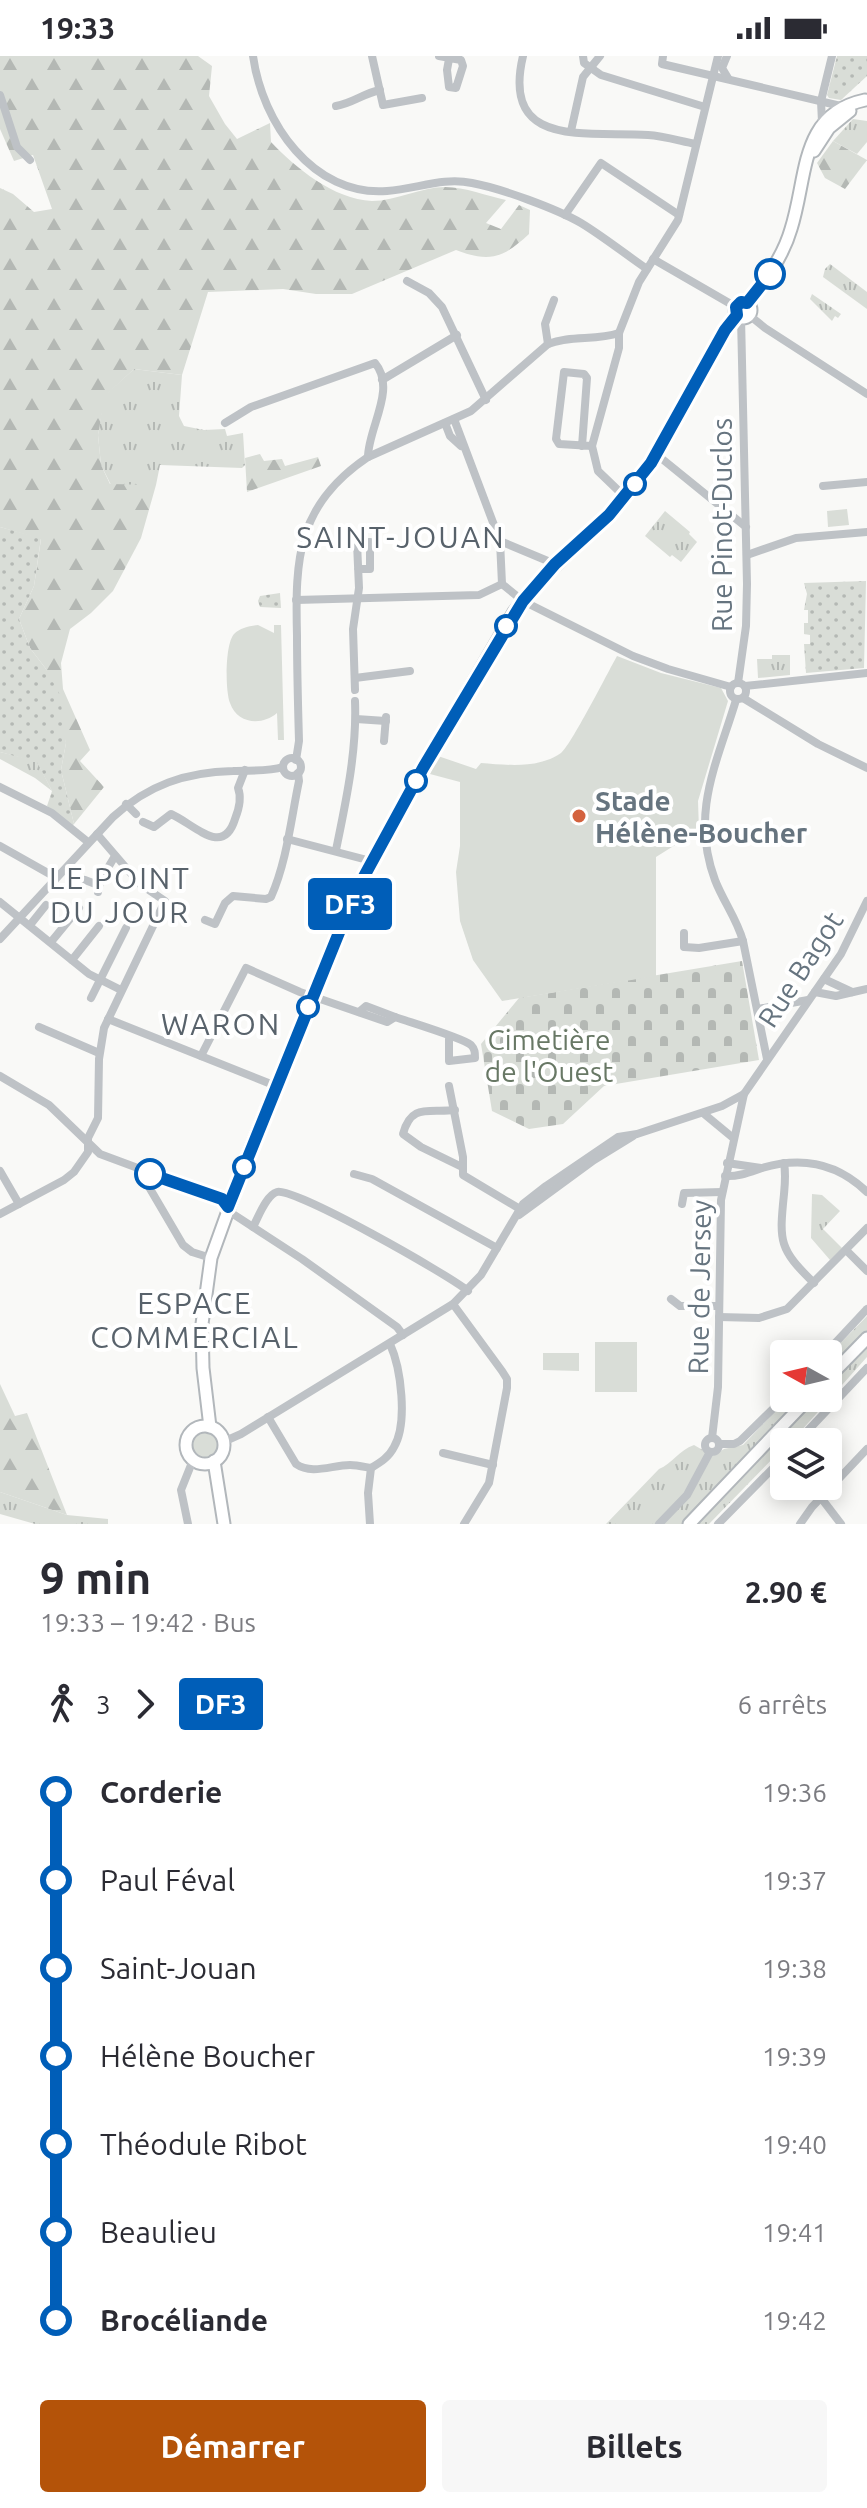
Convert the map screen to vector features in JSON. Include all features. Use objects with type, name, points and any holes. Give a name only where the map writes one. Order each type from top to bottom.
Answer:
[{"type":"main road","points":[[210,1427],[203,1368],[202,1324],[211,1258],[228,1207],[355,893],[499,637],[523,601],[555,564],[625,497],[656,454],[725,330],[770,274],[786,242],[808,162],[826,125],[845,107],[866,99]]},
{"type":"main road","points":[[826,125],[866,99]]},
{"type":"main road","points":[[842,1364],[867,1338]]},
{"type":"main road","points":[[689,1524],[796,1412]]},
{"type":"main road","points":[[210,1427],[217,1431],[223,1442],[221,1455],[204,1464],[193,1460],[186,1446],[189,1435],[198,1428],[210,1427]]},
{"type":"main road","points":[[214,1461],[224,1524]]},
{"type":"street","points":[[253,56],[273,118],[296,152],[320,173],[340,183],[373,192],[444,180],[493,188],[581,223],[647,269]]},
{"type":"street","points":[[372,56],[383,105],[422,98]]},
{"type":"street","points":[[439,56],[449,59]]},
{"type":"street","points":[[523,56],[518,92],[527,112],[550,129],[649,135],[696,144]]},
{"type":"street","points":[[583,56],[584,63],[601,75],[705,107]]},
{"type":"street","points":[[571,131],[583,77],[600,56]]},
{"type":"street","points":[[663,56],[662,64],[845,107]]},
{"type":"street","points":[[587,446],[619,348],[619,333],[647,269],[675,227],[718,56]]},
{"type":"street","points":[[727,56],[722,68],[728,78]]},
{"type":"street","points":[[826,125],[821,101],[832,56]]},
{"type":"street","points":[[336,106],[354,103],[364,93],[380,90]]},
{"type":"street","points":[[0,95],[17,147],[30,160]]},
{"type":"street","points":[[565,215],[601,163],[679,215]]},
{"type":"street","points":[[653,259],[742,311],[867,394]]},
{"type":"street","points":[[407,281],[436,300],[457,335],[486,400]]},
{"type":"street","points":[[548,344],[545,324],[554,300]]},
{"type":"street","name":"Rue Pinot-Duclos","points":[[740,699],[747,694],[738,685],[746,626],[747,555],[742,311]]},
{"type":"street","points":[[296,760],[299,741],[297,564],[310,523],[328,493],[368,457],[450,421],[486,400],[548,344],[558,340],[619,333]]},
{"type":"street","points":[[382,380],[457,335]]},
{"type":"street","points":[[225,423],[251,407],[375,363],[381,369],[382,380],[379,410],[368,457]]},
{"type":"street","points":[[587,446],[559,444],[556,439],[562,373],[584,374],[587,378],[587,446],[598,471],[625,497]]},
{"type":"street","points":[[450,421],[466,453],[500,541],[502,584],[523,601],[633,656],[668,669],[738,685],[867,673]]},
{"type":"street","points":[[656,454],[746,527]]},
{"type":"street","points":[[823,486],[867,482]]},
{"type":"street","points":[[747,555],[796,538],[867,532]]},
{"type":"street","points":[[500,541],[555,564]]},
{"type":"street","points":[[355,690],[354,614],[358,569]]},
{"type":"street","points":[[296,600],[479,595],[502,584]]},
{"type":"street","points":[[355,678],[410,671]]},
{"type":"street","points":[[738,685],[730,694],[867,768]]},
{"type":"street","points":[[740,699],[704,803],[705,838],[715,880],[739,924],[767,1059]]},
{"type":"street","points":[[336,850],[348,795],[355,701]]},
{"type":"street","points":[[356,719],[386,718],[384,741]]},
{"type":"street","points":[[205,920],[215,924],[225,903],[233,896],[254,899],[271,897],[278,882],[299,781],[300,765],[296,760],[288,759],[283,767],[284,772],[290,776],[298,773]]},
{"type":"street","points":[[0,939],[126,804],[150,789],[182,776],[203,772],[283,767]]},
{"type":"street","points":[[143,822],[154,827],[171,814],[215,838],[225,837],[232,830],[241,796],[238,788],[245,770]]},
{"type":"street","points":[[0,787],[52,813],[88,842]]},
{"type":"street","points":[[126,804],[136,814]]},
{"type":"street","points":[[0,1214],[64,1180],[88,1152],[88,1138],[98,1118],[99,1053],[108,1019],[165,901],[140,884],[97,834]]},
{"type":"street","points":[[287,839],[371,861]]},
{"type":"street","points":[[0,846],[55,877]]},
{"type":"street","points":[[85,880],[98,888],[115,856]]},
{"type":"street","name":"Rue Bagot","points":[[767,1059],[841,954],[867,901]]},
{"type":"street","points":[[0,902],[72,960],[121,990]]},
{"type":"street","points":[[30,925],[46,905]]},
{"type":"street","points":[[51,942],[79,908]]},
{"type":"street","points":[[72,960],[99,926]]},
{"type":"street","points":[[91,998],[126,928]]},
{"type":"street","points":[[684,933],[684,947],[699,948],[743,941]]},
{"type":"street","points":[[201,1056],[246,968],[312,996],[387,1022],[395,1017],[449,1037]]},
{"type":"street","points":[[824,979],[842,990],[853,992]]},
{"type":"street","points":[[815,992],[836,996],[867,989]]},
{"type":"street","points":[[758,1009],[808,1000]]},
{"type":"street","points":[[108,1019],[276,1086]]},
{"type":"street","points":[[39,1027],[99,1053]]},
{"type":"street","name":"Rue de Jersey","points":[[715,1441],[722,1192],[744,1094],[767,1059]]},
{"type":"street","points":[[0,1076],[49,1105],[100,1154],[222,1199],[233,1214],[302,1259],[397,1327],[403,1335]]},
{"type":"street","points":[[449,1086],[463,1157],[463,1175],[520,1209]]},
{"type":"street","name":"Rue de Jersey","points":[[732,1137],[733,1102],[744,1094]]},
{"type":"street","points":[[223,1442],[453,1304],[468,1291],[520,1209],[546,1186],[618,1137],[637,1134],[733,1102]]},
{"type":"street","points":[[455,1110],[417,1112],[411,1115],[403,1134],[421,1147],[462,1167]]},
{"type":"street","points":[[703,1113],[732,1137]]},
{"type":"street","points":[[512,1221],[550,1191],[637,1134]]},
{"type":"street","points":[[727,1163],[762,1168]]},
{"type":"street","points":[[784,1163],[783,1246],[790,1260],[814,1283]]},
{"type":"street","points":[[725,1176],[784,1163],[828,1166],[851,1177],[867,1192]]},
{"type":"street","points":[[139,1169],[183,1245],[192,1252],[211,1258]]},
{"type":"street","points":[[0,1171],[19,1204]]},
{"type":"street","points":[[354,1174],[372,1179],[497,1248]]},
{"type":"street","points":[[253,1227],[271,1196],[286,1192],[329,1210],[468,1291]]},
{"type":"street","points":[[682,1204],[684,1193],[722,1192]]},
{"type":"street","points":[[719,1317],[759,1318],[780,1312],[795,1303],[867,1228]]},
{"type":"street","points":[[846,1250],[867,1271]]},
{"type":"street","points":[[671,1299],[680,1306],[719,1306]]},
{"type":"street","points":[[453,1304],[507,1379],[489,1483],[464,1524]]},
{"type":"street","points":[[838,1340],[867,1309]]},
{"type":"street","points":[[268,1417],[296,1464],[302,1468],[309,1470],[351,1465],[371,1468],[386,1459],[394,1448],[401,1427],[399,1372],[390,1344]]},
{"type":"street","points":[[810,1428],[867,1368]]},
{"type":"street","points":[[659,1524],[687,1495],[710,1452],[717,1450],[715,1441],[734,1444],[740,1441],[770,1412]]},
{"type":"street","points":[[842,1476],[867,1449]]},
{"type":"street","points":[[443,1453],[493,1465]]},
{"type":"street","points":[[188,1524],[181,1490],[193,1460]]},
{"type":"street","points":[[370,1524],[368,1493],[371,1468]]},
{"type":"street","points":[[725,1522],[770,1475]]},
{"type":"street","points":[[800,1524],[819,1500]]},
{"type":"street","points":[[823,1500],[841,1524]]},
{"type":"green space","points":[[0,56],[198,56],[212,66],[209,96],[237,139],[270,123],[271,142],[304,172],[343,195],[372,201],[427,189],[453,187],[468,190],[506,200],[486,223],[501,229],[519,205],[530,210],[529,234],[503,253],[487,257],[456,250],[352,294],[316,294],[283,289],[208,292],[182,375],[134,369],[105,396],[98,435],[101,465],[110,484],[156,485],[141,538],[113,591],[70,629],[61,663],[63,689],[90,750],[80,761],[104,787],[74,824],[61,770],[66,743],[46,669],[30,648],[19,619],[34,586],[41,539],[0,527],[0,188],[13,194],[34,212],[52,209],[33,155],[14,161],[0,129]]},
{"type":"green space","points":[[837,56],[867,56],[867,76],[841,100],[827,95]]},
{"type":"green space","points":[[853,119],[867,121],[867,142],[857,154],[833,141]]},
{"type":"green space","points":[[833,141],[867,160],[845,189],[825,178],[817,163]]},
{"type":"green space","points":[[830,264],[867,292],[867,309],[823,277]]},
{"type":"green space","points":[[812,294],[841,314],[838,318],[835,316],[832,321],[810,299]]},
{"type":"green space","points":[[134,369],[182,375],[179,416],[184,426],[204,430],[225,429],[227,436],[243,433],[245,465],[242,468],[160,465],[156,485],[111,485],[101,465],[98,435],[104,396]]},
{"type":"green space","points":[[260,454],[264,461],[282,459],[285,466],[318,457],[321,466],[247,492],[245,458]]},
{"type":"green space","points":[[847,509],[849,525],[828,527],[827,511]]},
{"type":"green space","points":[[665,511],[697,542],[681,562],[645,536]]},
{"type":"green space","points":[[0,527],[41,538],[34,586],[19,619],[30,648],[60,695],[66,743],[61,770],[72,826],[47,806],[52,791],[37,762],[0,752]]},
{"type":"green space","points":[[866,581],[864,668],[806,673],[804,644],[810,644],[810,635],[804,634],[808,610],[804,610],[807,594],[804,583]]},
{"type":"green space","points":[[280,593],[281,608],[260,607],[260,596]]},
{"type":"green space","points":[[258,625],[274,633],[274,625],[281,625],[284,740],[278,740],[277,713],[264,720],[250,721],[233,710],[228,697],[227,667],[231,639],[239,630]]},
{"type":"green space","points":[[772,655],[790,655],[790,675],[758,678],[757,659],[772,659]]},
{"type":"green space","name":"Stade Hélène-Boucher","points":[[617,656],[661,673],[721,688],[728,701],[698,801],[699,830],[656,857],[656,976],[502,1001],[473,960],[460,921],[456,872],[460,846],[460,782],[430,774],[438,756],[476,769],[481,763],[532,764],[561,753]]},
{"type":"green space","points":[[0,752],[37,761],[52,791],[0,759]]},
{"type":"green space","name":"Cimetière de l'Ouest","points":[[742,961],[759,1060],[604,1086],[563,1124],[529,1129],[492,1111],[481,1044],[519,998]]},
{"type":"green space","points":[[812,1194],[822,1195],[840,1211],[823,1229],[842,1248],[830,1260],[811,1238]]},
{"type":"green space","points":[[867,1316],[867,1357],[842,1385],[842,1342]]},
{"type":"green space","points":[[595,1342],[637,1342],[637,1392],[595,1392]]},
{"type":"green space","points":[[543,1353],[579,1353],[579,1371],[543,1370]]},
{"type":"green space","points":[[0,1384],[15,1416],[27,1413],[67,1515],[0,1492]]},
{"type":"green space","points":[[775,1412],[818,1412],[804,1428],[770,1428],[770,1461],[709,1524],[606,1524],[659,1469],[689,1447],[694,1445],[713,1456],[724,1449],[743,1445]]},
{"type":"green space","points":[[205,1432],[215,1436],[219,1446],[215,1456],[205,1460],[195,1456],[191,1446],[195,1436]]},
{"type":"green space","points":[[0,1492],[67,1515],[108,1519],[108,1524],[35,1524],[0,1514]]},
{"type":"bus line","name":"DF3","points":[[150,1174],[222,1199],[228,1207],[355,893],[455,713],[523,601],[555,564],[609,515],[645,472],[725,330],[737,315],[737,304],[747,303],[770,274]]},
{"type":"place","name":"Stade Hélène-Boucher","points":[[579,816]]},
{"type":"district","name":"SAINT-JOUAN","points":[[401,537]]},
{"type":"district","name":"LE POINT DU JOUR","points":[[120,895]]},
{"type":"district","name":"WARON","points":[[221,1024]]},
{"type":"district","name":"ESPACE COMMERCIAL","points":[[195,1320]]}]
